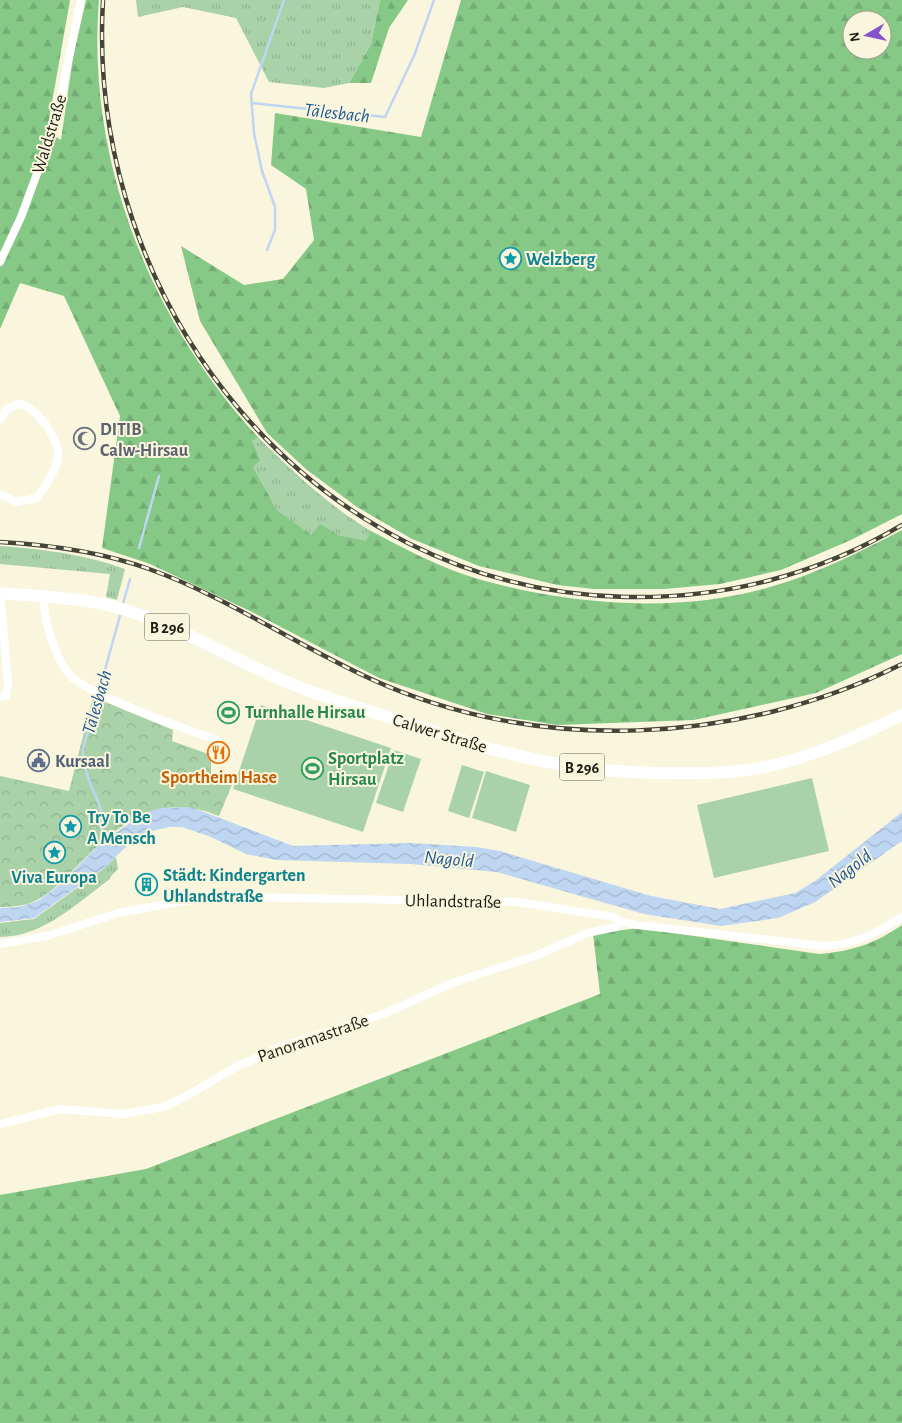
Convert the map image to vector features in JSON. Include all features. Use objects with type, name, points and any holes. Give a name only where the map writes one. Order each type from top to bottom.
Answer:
[{"type":"main road","name":"Calwer Straße","points":[[0,593],[110,605],[132,612],[273,676],[334,700],[485,747],[577,767],[623,772],[681,774],[747,770],[792,760],[897,717]]},
{"type":"street","name":"Waldstraße","points":[[0,262],[55,125],[80,0]]},
{"type":"street","points":[[0,420],[7,408],[18,404],[35,411],[53,438],[59,453],[52,476],[37,498],[16,502],[0,494]]},
{"type":"street","points":[[43,597],[50,632],[58,656],[69,674],[92,690],[174,726],[217,740]]},
{"type":"street","points":[[0,697],[6,696],[8,685],[1,602]]},
{"type":"street","name":"Uhlandstraße","points":[[0,944],[47,936],[118,913],[184,901],[234,897],[517,902],[594,913],[614,917],[621,922],[824,946],[857,941],[879,932],[902,918]]},
{"type":"street","name":"Panoramastraße","points":[[0,1124],[60,1109],[123,1114],[163,1107],[183,1098],[236,1067],[280,1046],[383,1014],[455,982],[538,955],[587,933],[616,927],[621,922]]},
{"type":"green space","points":[[0,0],[70,0],[47,131],[61,140],[73,57],[86,0],[99,0],[98,60],[103,119],[115,178],[133,235],[157,290],[186,342],[220,391],[258,437],[252,441],[260,460],[253,467],[277,510],[311,535],[320,524],[338,535],[366,541],[371,531],[437,564],[478,579],[513,588],[586,600],[661,603],[699,601],[735,595],[787,582],[821,569],[902,530],[902,654],[816,693],[694,720],[557,725],[487,714],[379,678],[250,611],[150,564],[102,548],[120,416],[64,296],[20,283],[0,329]]},
{"type":"green space","points":[[136,0],[380,0],[371,44],[349,83],[324,88],[269,82],[236,18],[183,7],[138,17]]},
{"type":"green space","points":[[380,0],[408,0],[389,28],[371,83],[349,83],[371,44]]},
{"type":"green space","points":[[461,0],[902,0],[902,514],[851,540],[781,570],[720,584],[664,589],[594,589],[557,585],[479,566],[412,539],[357,507],[307,470],[267,433],[200,321],[181,246],[244,285],[283,279],[314,240],[306,189],[271,165],[275,113],[421,137]]},
{"type":"green space","points":[[258,437],[312,487],[340,510],[371,531],[367,542],[338,535],[320,525],[311,536],[277,510],[253,467],[251,441]]},
{"type":"green space","points":[[0,546],[63,553],[125,569],[117,600],[106,597],[110,574],[0,564]]},
{"type":"green space","points":[[93,697],[173,730],[172,741],[211,755],[211,774],[233,782],[219,816],[197,809],[177,807],[159,809],[141,815],[109,836],[43,897],[24,905],[0,907],[0,776],[69,791]]},
{"type":"green space","name":"Sportplatz Hirsau","points":[[261,705],[391,748],[363,832],[233,789]]},
{"type":"green space","points":[[394,750],[421,759],[403,812],[376,803]]},
{"type":"green space","points":[[462,765],[484,772],[469,818],[448,811]]},
{"type":"green space","points":[[486,771],[530,785],[516,832],[472,818]]},
{"type":"green space","points":[[812,778],[829,851],[714,878],[697,805]]},
{"type":"green space","points":[[116,857],[118,869],[110,879],[59,917],[31,931],[0,937],[0,923],[34,919],[102,870]]},
{"type":"green space","points":[[902,925],[902,1423],[0,1423],[0,1195],[146,1169],[600,994],[593,934],[638,928],[819,954],[863,946]]},
{"type":"water","name":"Nagold","points":[[191,807],[293,846],[411,843],[476,847],[500,851],[651,896],[720,909],[795,893],[815,881],[902,812],[902,841],[815,902],[778,918],[721,926],[644,914],[497,872],[411,864],[276,860],[246,854],[211,837],[182,827],[169,827],[152,831],[130,843],[104,868],[34,918],[0,922],[0,908],[19,907],[38,901],[57,887],[102,842],[145,813],[161,808]]},
{"type":"waterway","name":"Tälesbach","points":[[267,250],[275,230],[275,207],[262,171],[254,133],[251,94],[284,0]]},
{"type":"waterway","name":"Tälesbach","points":[[252,103],[385,117],[414,56],[434,0]]},
{"type":"waterway","name":"Tälesbach","points":[[139,548],[159,476]]},
{"type":"waterway","name":"Tälesbach","points":[[123,604],[130,579]]},
{"type":"waterway","name":"Tälesbach","points":[[106,841],[102,830],[101,810],[86,773],[83,749],[121,612]]},
{"type":"railway","points":[[103,0],[107,113],[133,221],[178,321],[240,410],[318,485],[409,544],[513,582],[626,597],[698,594],[769,580],[837,558],[870,543],[902,525]]},
{"type":"railway","points":[[0,542],[76,550],[113,558],[149,569],[205,593],[371,679],[435,703],[501,720],[569,729],[638,730],[707,724],[774,711],[839,691],[902,664]]},
{"type":"place","name":"Welzberg","points":[[510,259]]},
{"type":"place","name":"DITIB Calw-Hirsau","points":[[84,439]]},
{"type":"place","name":"Turnhalle Hirsau","points":[[229,712]]},
{"type":"place","name":"Sportheim Hase","points":[[219,752]]},
{"type":"place","name":"Kursaal","points":[[39,761]]},
{"type":"place","name":"Sportplatz Hirsau","points":[[312,768]]},
{"type":"place","name":"Try To Be A Mensch","points":[[71,827]]},
{"type":"place","name":"Viva Europa","points":[[54,852]]},
{"type":"place","name":"Städt: Kindergarten Uhlandstraße","points":[[147,885]]}]
